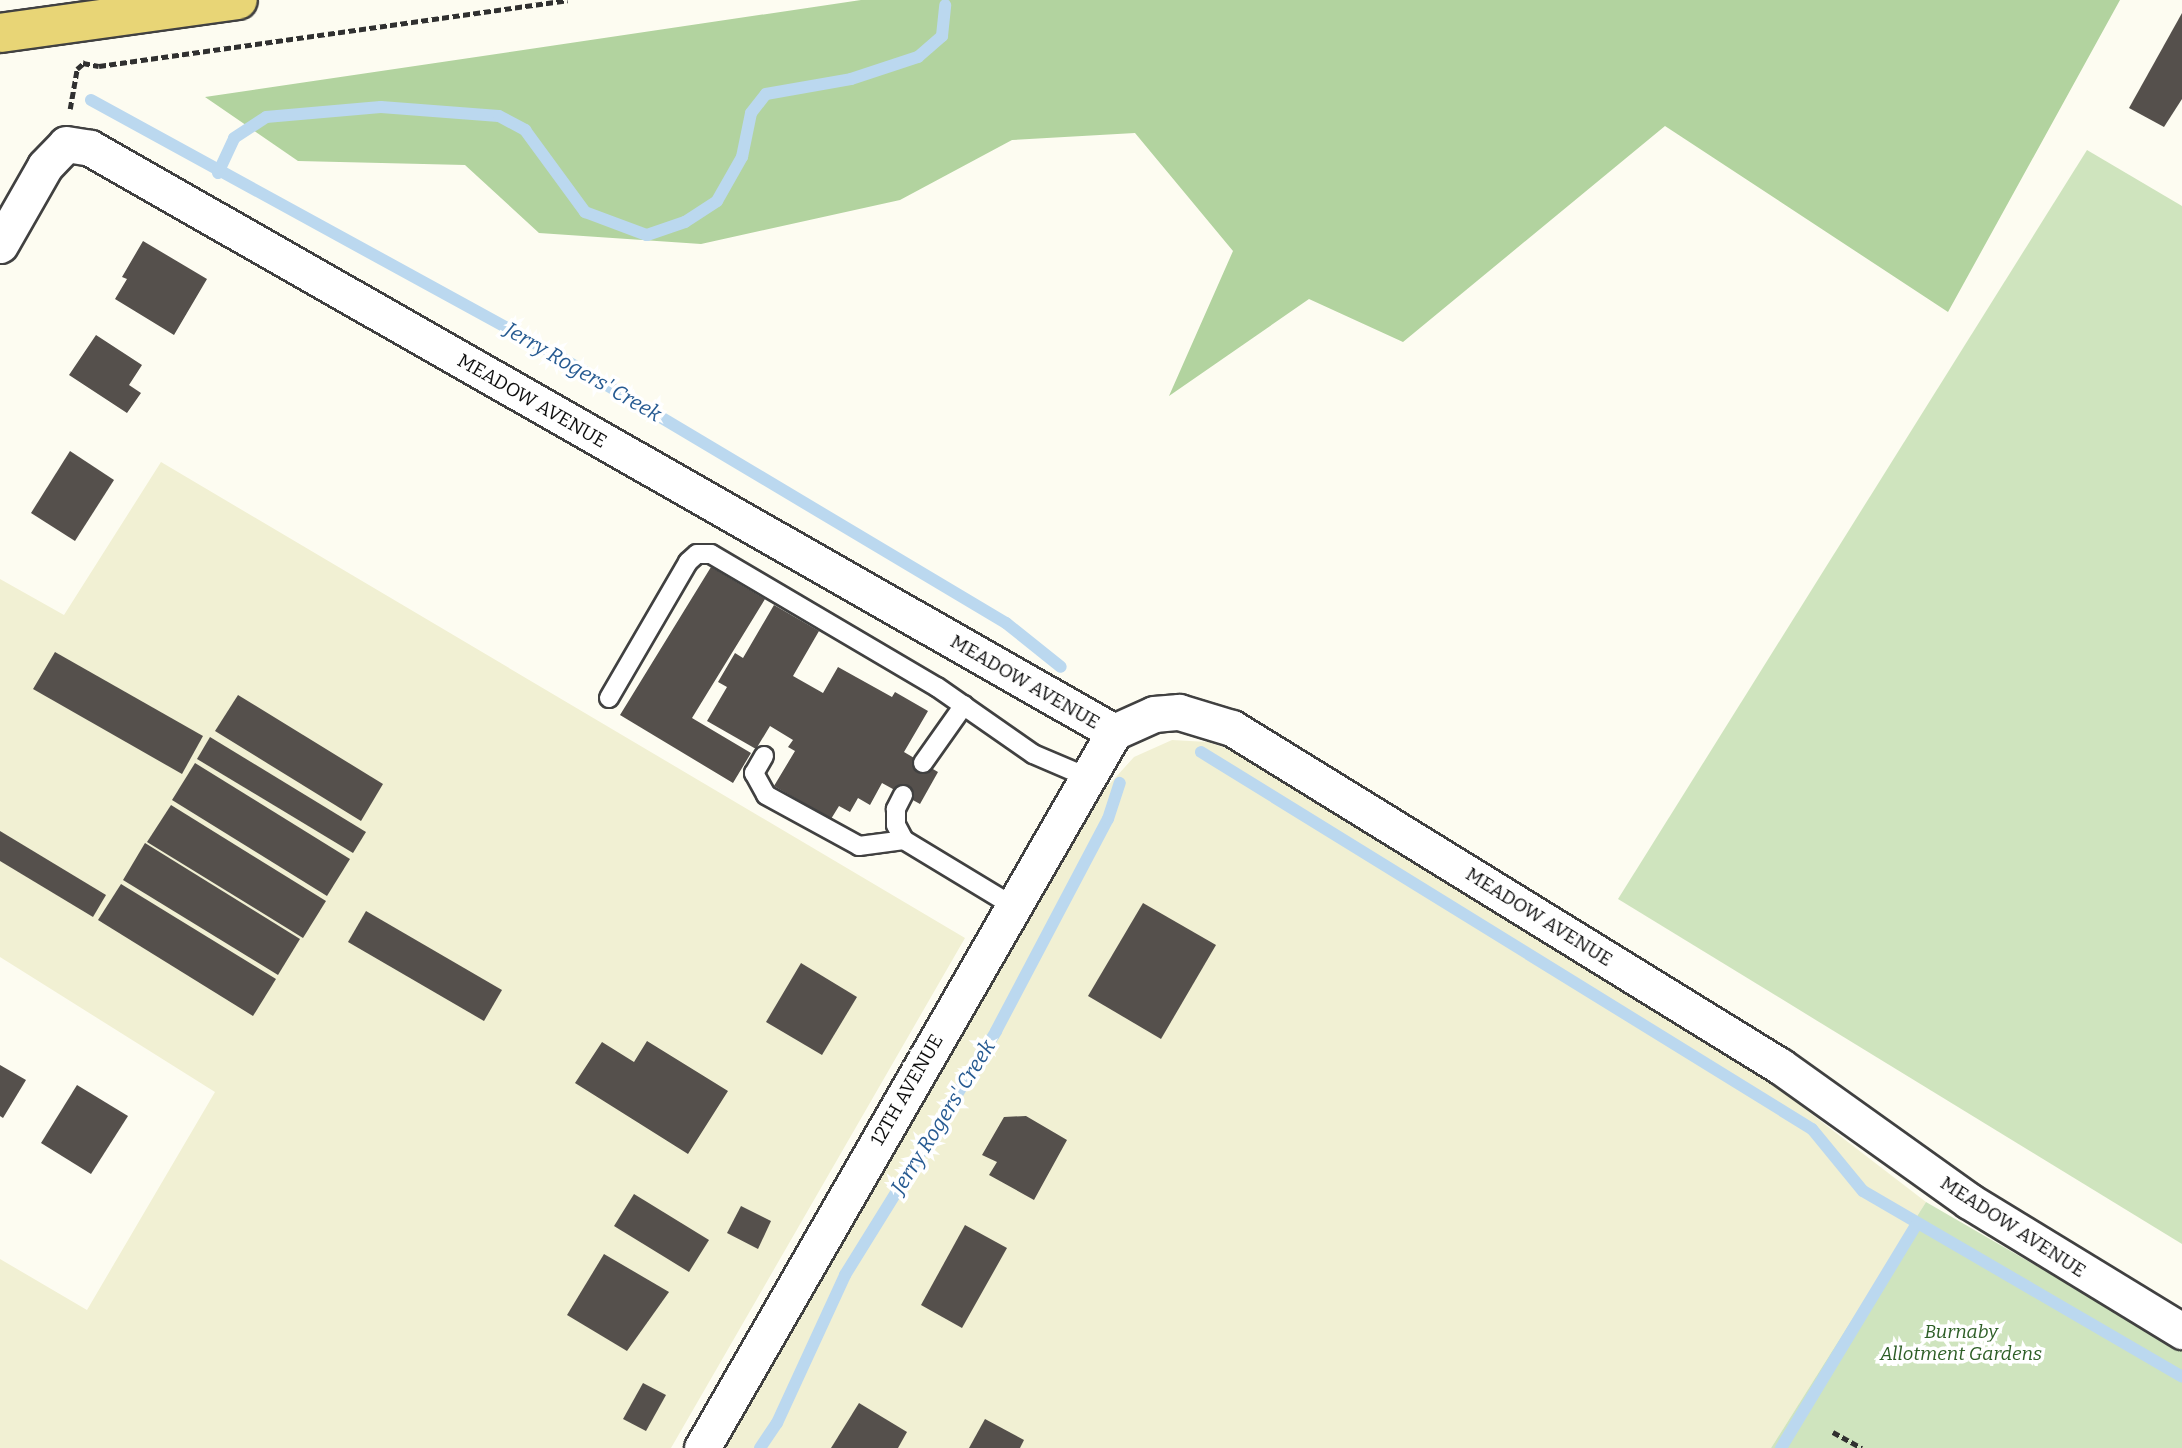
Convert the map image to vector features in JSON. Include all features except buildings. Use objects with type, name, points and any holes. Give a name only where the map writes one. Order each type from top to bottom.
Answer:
[{"type":"main road","points":[[0,33],[238,0]]},
{"type":"street","points":[[0,245],[45,166],[66,144]]},
{"type":"street","name":"MEADOW AVENUE","points":[[66,144],[90,148],[1114,733],[1154,714],[1179,712],[1232,728],[1780,1066],[1969,1201],[2182,1331]]},
{"type":"street","name":"12TH AVENUE","points":[[702,1448],[1114,733]]},
{"type":"lane","points":[[609,698],[688,562],[698,554],[711,554],[964,705],[1033,754],[1087,778]]},
{"type":"lane","points":[[923,763],[964,705]]},
{"type":"lane","points":[[764,756],[754,773],[766,795],[859,846],[904,840]]},
{"type":"lane","points":[[903,795],[896,809],[896,825],[904,840],[1013,906]]},
{"type":"path","points":[[66,144],[77,69],[85,61],[99,66],[567,0]]},
{"type":"path","points":[[1833,1432],[1861,1448]]},
{"type":"green space","points":[[861,0],[2120,0],[1948,312],[1665,126],[1403,342],[1309,299],[1169,396],[1233,251],[1135,133],[1012,140],[900,200],[701,244],[539,233],[465,165],[298,161],[205,97]]},
{"type":"green space","points":[[2087,150],[2182,206],[2182,1244],[1618,899]]},
{"type":"green space","points":[[161,462],[965,938],[671,1448],[0,1448],[0,1259],[87,1310],[215,1092],[0,957],[0,579],[64,615]]},
{"type":"green space","points":[[1172,740],[1208,742],[1228,749],[1779,1089],[1926,1202],[1771,1448],[725,1448],[1105,789],[1134,757]]},
{"type":"green space","name":"Burnaby Allotment Gardens","points":[[1926,1202],[2182,1350],[2182,1448],[1771,1448]]},
{"type":"waterway","points":[[218,173],[234,138],[266,117],[381,107],[499,116],[525,130],[585,212],[647,235],[685,222],[717,201],[742,157],[751,113],[766,94],[851,79],[918,57],[942,36],[945,5]]},
{"type":"waterway","name":"Jerry Rogers' Creek","points":[[91,100],[553,353],[1006,623],[1061,667]]},
{"type":"waterway","points":[[1201,752],[1812,1129],[1863,1191],[2182,1377]]},
{"type":"waterway","name":"Jerry Rogers' Creek","points":[[760,1448],[777,1423],[845,1275],[996,1031],[1108,819],[1120,783]]},
{"type":"waterway","points":[[1781,1448],[1917,1223]]}]
